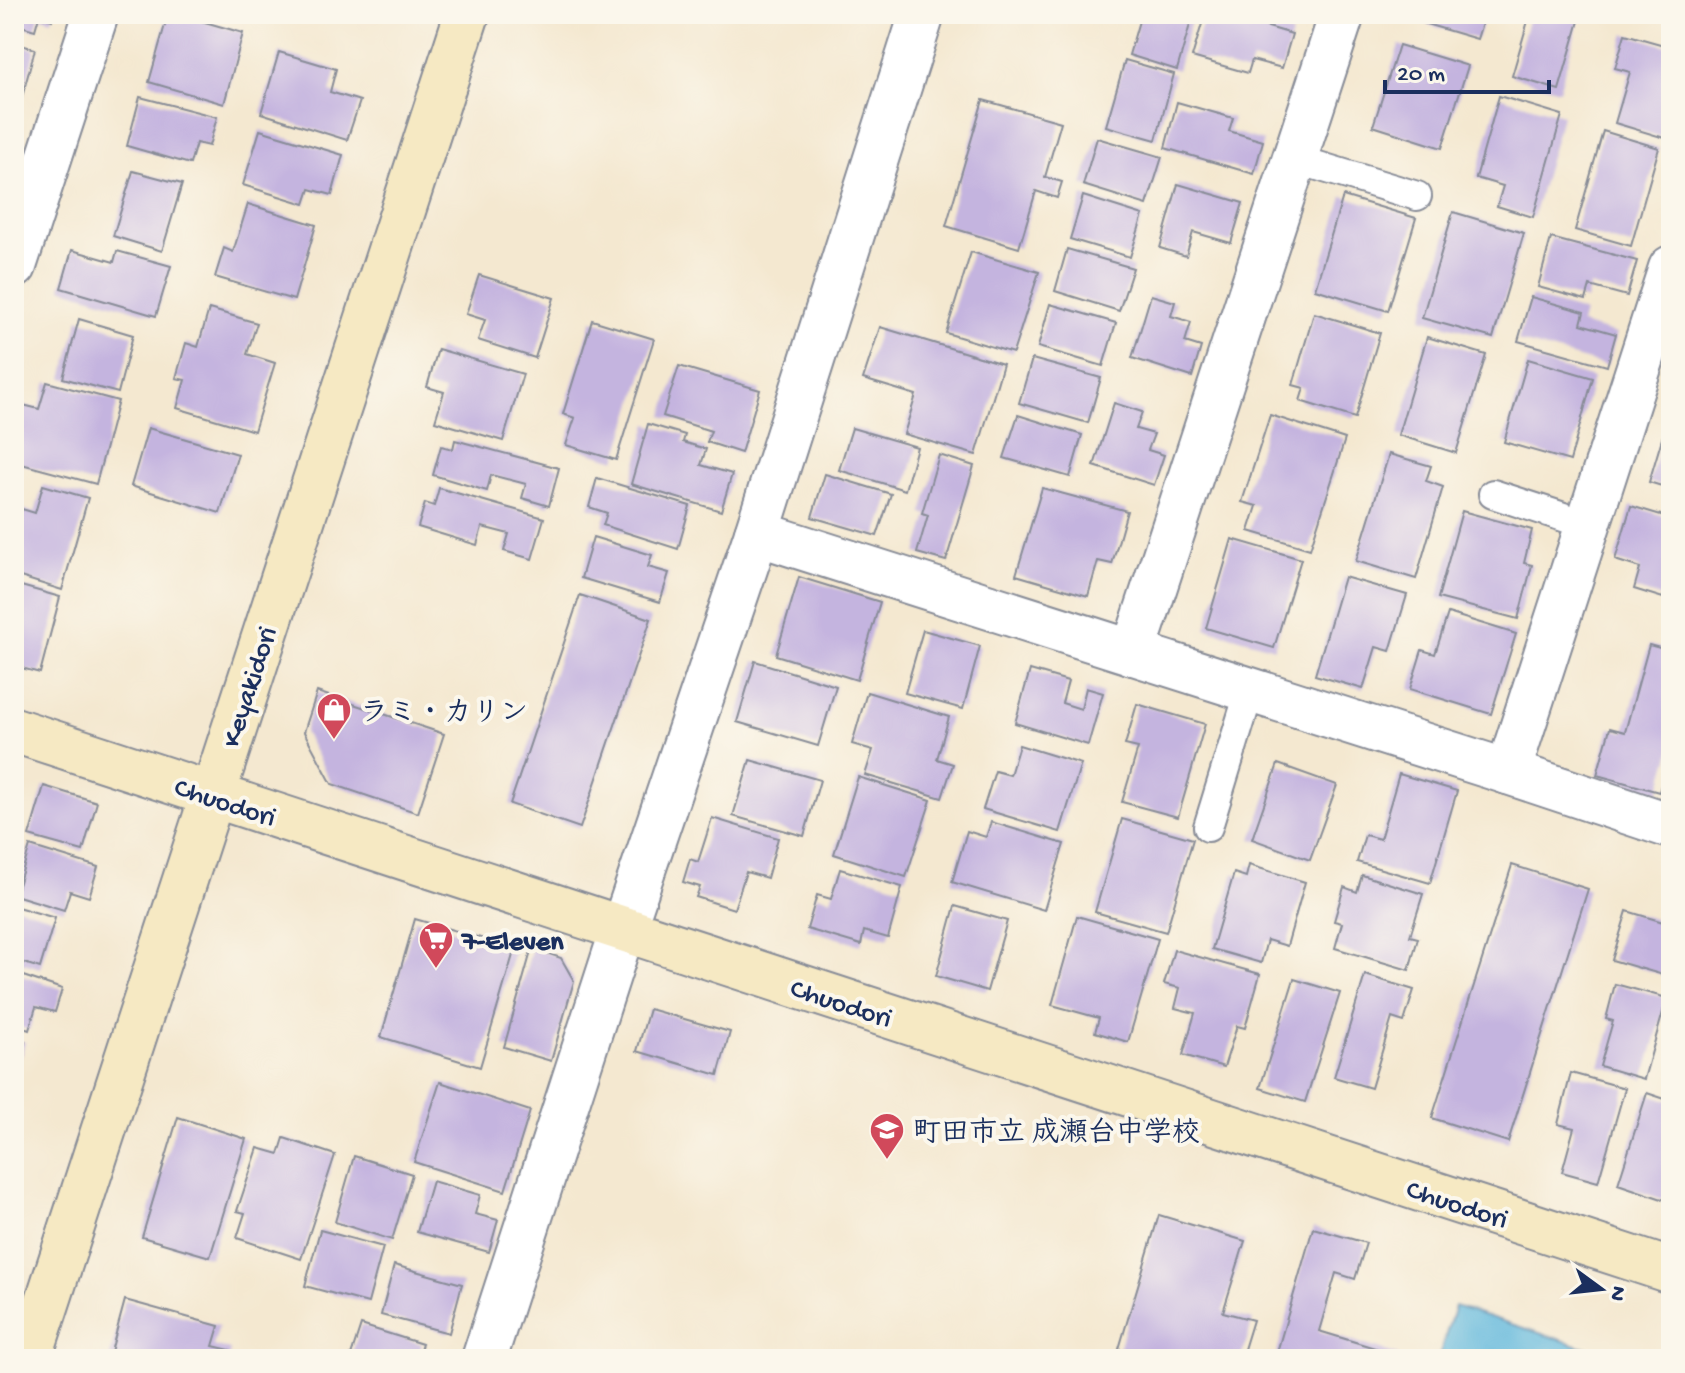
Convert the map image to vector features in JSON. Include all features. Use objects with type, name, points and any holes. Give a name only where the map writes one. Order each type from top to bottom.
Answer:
[{"type":"street","points":[[14,266],[96,14]]},
{"type":"street","name":"Keyakidori","points":[[29,1359],[467,14]]},
{"type":"street","points":[[484,1359],[623,929],[757,533],[922,14]]},
{"type":"street","points":[[1133,653],[1342,14]]},
{"type":"street","points":[[1508,772],[1671,268]]},
{"type":"street","points":[[757,533],[1671,826]]},
{"type":"street","name":"Chuodori","points":[[14,730],[1671,1271]]},
{"type":"lane","points":[[1295,159],[1417,196]]},
{"type":"lane","points":[[1493,494],[1588,525]]},
{"type":"lane","points":[[1208,827],[1250,690]]},
{"type":"water","points":[[1455,1306],[1621,1359],[1438,1359]]},
{"type":"building","points":[[14,14],[53,14],[52,20],[39,16],[35,30],[14,24]]},
{"type":"building","points":[[168,14],[243,33],[224,104],[149,82]]},
{"type":"building","points":[[1141,14],[1193,14],[1177,70],[1129,55]]},
{"type":"building","points":[[1205,14],[1224,14],[1292,34],[1282,68],[1252,60],[1248,73],[1192,57]]},
{"type":"building","points":[[1418,14],[1485,14],[1477,39],[1416,21]]},
{"type":"building","points":[[1530,14],[1581,14],[1559,90],[1512,76]]},
{"type":"building","points":[[1625,34],[1671,47],[1671,140],[1615,123],[1630,72],[1615,68]]},
{"type":"building","points":[[14,43],[35,49],[15,123],[14,123]]},
{"type":"building","points":[[1399,45],[1468,66],[1442,148],[1373,126]]},
{"type":"building","points":[[279,52],[336,69],[330,92],[360,101],[347,140],[261,113]]},
{"type":"building","points":[[1125,60],[1174,74],[1156,140],[1106,126]]},
{"type":"building","points":[[1499,96],[1562,115],[1533,217],[1497,206],[1503,186],[1476,178]]},
{"type":"building","points":[[140,97],[217,117],[209,146],[196,143],[190,164],[127,146]]},
{"type":"building","points":[[983,100],[1061,122],[1045,177],[1062,182],[1057,198],[1036,191],[1019,248],[946,226]]},
{"type":"building","points":[[1177,102],[1233,118],[1229,131],[1263,141],[1254,174],[1165,148]]},
{"type":"building","points":[[260,130],[343,155],[332,195],[310,189],[305,204],[243,185]]},
{"type":"building","points":[[1603,131],[1659,148],[1631,246],[1575,230]]},
{"type":"building","points":[[1097,138],[1162,157],[1147,205],[1083,185]]},
{"type":"building","points":[[133,171],[182,184],[162,251],[113,236]]},
{"type":"building","points":[[1178,184],[1243,203],[1231,243],[1193,232],[1186,256],[1160,248]]},
{"type":"building","points":[[1083,196],[1143,215],[1130,257],[1070,239]]},
{"type":"building","points":[[1343,196],[1416,218],[1388,311],[1315,289]]},
{"type":"building","points":[[248,204],[316,225],[294,300],[215,277],[224,248],[233,252]]},
{"type":"building","points":[[1453,212],[1524,233],[1493,338],[1422,318]]},
{"type":"building","points":[[1551,238],[1637,261],[1627,296],[1590,286],[1586,300],[1538,287]]},
{"type":"building","points":[[1067,249],[1133,268],[1119,311],[1055,291]]},
{"type":"building","points":[[72,250],[114,262],[117,251],[171,266],[156,316],[61,288]]},
{"type":"building","points":[[971,252],[1039,272],[1013,353],[946,333]]},
{"type":"building","points":[[479,275],[554,298],[535,358],[478,340],[485,320],[466,314]]},
{"type":"building","points":[[1151,295],[1175,302],[1171,316],[1191,322],[1185,342],[1201,347],[1192,377],[1132,358]]},
{"type":"building","points":[[1531,297],[1584,312],[1581,324],[1616,334],[1607,366],[1518,341]]},
{"type":"building","points":[[1050,304],[1116,323],[1103,366],[1038,347]]},
{"type":"building","points":[[209,309],[257,323],[247,354],[275,363],[254,431],[177,408],[185,380],[176,378],[186,343],[198,347]]},
{"type":"building","points":[[1314,313],[1380,333],[1355,418],[1300,401],[1304,388],[1293,385]]},
{"type":"building","points":[[79,319],[133,335],[118,393],[63,378]]},
{"type":"building","points":[[592,320],[654,339],[616,460],[566,445],[575,418],[563,414]]},
{"type":"building","points":[[880,327],[1003,364],[976,455],[904,434],[916,395],[863,379]]},
{"type":"building","points":[[1427,337],[1486,355],[1456,453],[1398,435]]},
{"type":"building","points":[[438,349],[523,374],[503,441],[435,421],[444,392],[427,387]]},
{"type":"building","points":[[1032,359],[1101,378],[1088,423],[1019,403]]},
{"type":"building","points":[[1528,359],[1593,378],[1570,461],[1504,442]]},
{"type":"building","points":[[679,366],[760,390],[741,453],[707,442],[711,431],[663,416]]},
{"type":"building","points":[[47,382],[118,401],[96,484],[14,462],[14,440],[23,405],[39,409]]},
{"type":"building","points":[[1114,403],[1142,412],[1136,429],[1154,434],[1148,450],[1164,455],[1154,485],[1094,466]]},
{"type":"building","points":[[1671,412],[1671,489],[1649,482]]},
{"type":"building","points":[[1018,415],[1082,435],[1070,477],[1004,458]]},
{"type":"building","points":[[1270,415],[1345,439],[1310,549],[1249,531],[1257,506],[1242,502]]},
{"type":"building","points":[[648,424],[685,435],[683,442],[706,449],[701,465],[732,474],[721,511],[631,484]]},
{"type":"building","points":[[148,428],[238,454],[220,513],[131,486]]},
{"type":"building","points":[[852,428],[917,447],[905,490],[839,470]]},
{"type":"building","points":[[455,440],[559,468],[549,506],[522,498],[526,484],[491,475],[487,491],[433,475],[441,446],[453,449]]},
{"type":"building","points":[[1389,454],[1431,466],[1426,481],[1443,487],[1416,579],[1356,561]]},
{"type":"building","points":[[939,455],[974,466],[946,561],[917,553],[928,515],[922,513]]},
{"type":"building","points":[[825,474],[891,494],[877,536],[812,517]]},
{"type":"building","points":[[597,478],[690,506],[678,549],[603,525],[607,513],[589,507]]},
{"type":"building","points":[[43,485],[88,498],[62,590],[14,575],[14,538],[22,509],[35,513]]},
{"type":"building","points":[[439,488],[544,518],[532,559],[504,551],[509,534],[482,527],[477,545],[418,527],[425,503],[434,506]]},
{"type":"building","points":[[1042,488],[1127,511],[1112,564],[1098,561],[1088,596],[1016,575]]},
{"type":"building","points":[[1631,506],[1671,518],[1671,571],[1663,598],[1634,589],[1640,568],[1615,560]]},
{"type":"building","points":[[1462,511],[1532,530],[1524,563],[1532,565],[1518,619],[1438,598]]},
{"type":"building","points":[[593,537],[652,555],[648,567],[669,573],[660,602],[581,578]]},
{"type":"building","points":[[1232,539],[1301,559],[1274,648],[1206,628]]},
{"type":"building","points":[[799,577],[880,602],[857,680],[776,655]]},
{"type":"building","points":[[1344,577],[1407,595],[1390,651],[1376,647],[1363,689],[1315,675]]},
{"type":"building","points":[[14,584],[60,597],[40,673],[14,666]]},
{"type":"building","points":[[580,595],[651,619],[580,828],[510,804]]},
{"type":"building","points":[[1448,613],[1516,634],[1491,714],[1410,689],[1422,650],[1435,654]]},
{"type":"building","points":[[923,630],[980,646],[963,709],[905,693]]},
{"type":"building","points":[[1649,645],[1671,651],[1671,751],[1659,792],[1597,775],[1610,728],[1625,732]]},
{"type":"building","points":[[755,661],[836,686],[818,746],[737,722]]},
{"type":"building","points":[[1030,670],[1068,681],[1062,703],[1081,709],[1086,688],[1103,693],[1088,745],[1015,723]]},
{"type":"building","points":[[317,692],[444,734],[418,813],[332,784],[304,732]]},
{"type":"building","points":[[867,692],[949,717],[937,759],[953,764],[942,798],[865,775],[873,750],[852,744]]},
{"type":"building","points":[[1137,704],[1205,724],[1178,817],[1122,802],[1138,748],[1125,745]]},
{"type":"building","points":[[1019,745],[1081,764],[1060,832],[983,809],[995,771],[1010,775]]},
{"type":"building","points":[[750,760],[820,780],[804,836],[733,816]]},
{"type":"building","points":[[1278,764],[1337,785],[1310,860],[1252,839]]},
{"type":"building","points":[[1399,774],[1457,791],[1430,883],[1357,862],[1365,835],[1380,839]]},
{"type":"building","points":[[858,777],[931,800],[906,877],[834,854]]},
{"type":"building","points":[[44,786],[97,802],[83,851],[29,836]]},
{"type":"building","points":[[712,818],[778,838],[767,878],[746,872],[734,909],[696,897],[700,887],[683,882],[690,859],[698,862]]},
{"type":"building","points":[[1122,819],[1193,839],[1166,932],[1095,912]]},
{"type":"building","points":[[991,822],[1064,844],[1044,910],[952,882],[967,831],[986,837]]},
{"type":"building","points":[[30,846],[98,867],[89,897],[70,891],[64,910],[15,895]]},
{"type":"building","points":[[1249,865],[1305,882],[1287,946],[1267,940],[1261,963],[1212,949],[1234,873],[1246,877]]},
{"type":"building","points":[[1512,865],[1588,889],[1508,1142],[1432,1118]]},
{"type":"building","points":[[840,869],[902,887],[888,938],[864,931],[861,945],[807,929],[817,895],[831,899]]},
{"type":"building","points":[[1362,875],[1423,894],[1410,936],[1418,938],[1409,970],[1335,948],[1342,923],[1334,921],[1344,887],[1357,892]]},
{"type":"building","points":[[14,906],[55,918],[40,968],[14,960]]},
{"type":"building","points":[[955,906],[1007,921],[987,991],[936,976]]},
{"type":"building","points":[[1668,907],[1671,908],[1670,977],[1612,960],[1627,911],[1663,922]]},
{"type":"building","points":[[1077,916],[1158,939],[1128,1042],[1095,1032],[1099,1018],[1052,1005]]},
{"type":"building","points":[[415,919],[515,948],[480,1067],[381,1037]]},
{"type":"building","points":[[532,948],[561,958],[574,981],[551,1061],[504,1047]]},
{"type":"building","points":[[1174,950],[1260,974],[1245,1028],[1237,1026],[1224,1067],[1183,1055],[1195,1013],[1175,1008],[1180,988],[1164,984]]},
{"type":"building","points":[[14,973],[62,989],[55,1012],[36,1007],[29,1030],[14,1025]]},
{"type":"building","points":[[1365,975],[1414,990],[1404,1022],[1392,1018],[1371,1088],[1334,1077]]},
{"type":"building","points":[[1294,979],[1340,993],[1305,1102],[1260,1088]]},
{"type":"building","points":[[1615,984],[1667,998],[1644,1079],[1600,1066],[1613,1021],[1606,1019]]},
{"type":"building","points":[[649,1009],[730,1032],[718,1075],[637,1051]]},
{"type":"building","points":[[14,1039],[25,1042],[15,1077],[14,1077]]},
{"type":"building","points":[[1571,1073],[1625,1088],[1598,1182],[1562,1172],[1574,1128],[1558,1124]]},
{"type":"building","points":[[440,1082],[530,1111],[505,1191],[414,1162]]},
{"type":"building","points":[[1647,1093],[1671,1101],[1671,1202],[1618,1184]]},
{"type":"building","points":[[178,1117],[246,1139],[210,1257],[142,1237]]},
{"type":"building","points":[[284,1138],[335,1155],[301,1259],[237,1238],[245,1213],[237,1211],[258,1148],[279,1154]]},
{"type":"building","points":[[354,1156],[412,1174],[392,1240],[335,1222]]},
{"type":"building","points":[[432,1181],[480,1195],[475,1214],[498,1220],[489,1252],[417,1232]]},
{"type":"building","points":[[1159,1215],[1245,1241],[1223,1312],[1253,1320],[1241,1359],[1116,1359]]},
{"type":"building","points":[[1313,1228],[1366,1243],[1355,1279],[1336,1273],[1319,1331],[1398,1355],[1397,1359],[1275,1359]]},
{"type":"building","points":[[320,1230],[383,1247],[368,1303],[305,1286]]},
{"type":"building","points":[[394,1265],[462,1284],[449,1333],[381,1315]]},
{"type":"building","points":[[125,1300],[219,1326],[213,1346],[230,1350],[228,1359],[109,1359]]},
{"type":"building","points":[[361,1325],[422,1344],[417,1359],[350,1359]]},
{"type":"place","name":"ラミ・カリン","points":[[334,741]]},
{"type":"place","name":"7-Eleven","points":[[436,970]]},
{"type":"place","name":"町田市立 成瀬台中学校","points":[[887,1161]]}]
